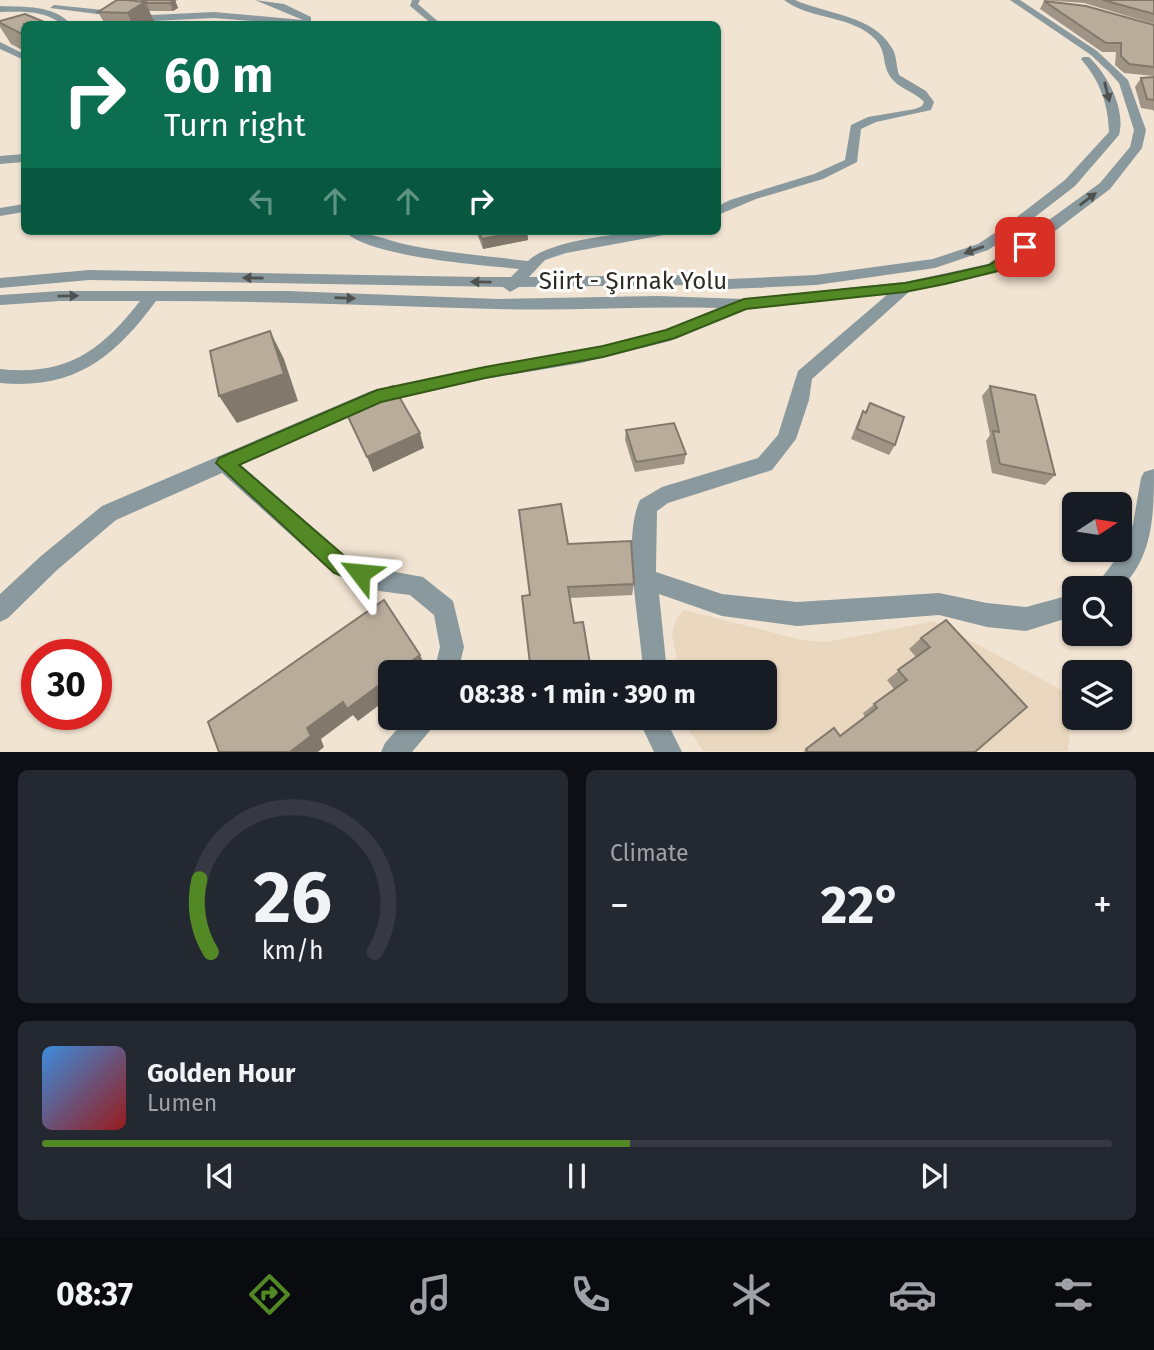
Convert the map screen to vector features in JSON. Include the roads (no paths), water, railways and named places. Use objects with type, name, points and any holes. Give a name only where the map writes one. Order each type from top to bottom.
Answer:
[{"type":"street","points":[[259,0],[281,6],[312,21]]},
{"type":"street","points":[[416,0],[413,4],[433,21]]},
{"type":"street","points":[[721,210],[758,191],[834,173],[851,162],[855,127],[879,117],[918,112],[927,107],[929,102],[926,96],[896,79],[892,71],[893,58],[886,45],[864,26],[788,0]]},
{"type":"street","points":[[1011,0],[1037,4]]},
{"type":"street","name":"Siirt - Şırnak Yolu","points":[[0,300],[60,296],[288,296],[498,304],[658,301],[744,304],[905,288],[993,268],[1105,186],[1136,148],[1140,130],[1131,81],[1094,52],[1011,0]]},
{"type":"street","name":"Siirt - Şırnak Yolu","points":[[0,283],[89,275],[514,282],[687,280],[729,284],[816,280],[935,263],[982,247],[1009,230],[1070,183],[1115,134],[1114,118],[1103,79],[1092,63],[1011,0]]},
{"type":"street","points":[[52,6],[64,21]]},
{"type":"street","points":[[0,9],[52,6],[152,18],[214,15],[283,21]]},
{"type":"street","points":[[0,43],[12,38]]},
{"type":"street","points":[[0,43],[21,55]]},
{"type":"street","points":[[0,160],[21,158]]},
{"type":"street","points":[[0,212],[21,208]]},
{"type":"street","points":[[357,235],[394,245],[531,266]]},
{"type":"street","points":[[498,304],[514,282],[540,257],[563,249],[642,235]]},
{"type":"street","points":[[0,610],[49,563],[109,513],[377,396],[594,354],[670,335],[744,304],[729,284]]},
{"type":"street","points":[[654,660],[643,524],[647,506],[662,496],[765,464],[786,439],[800,400],[804,376],[905,288]]},
{"type":"street","points":[[0,376],[24,381],[51,377],[82,366],[134,321],[152,296]]},
{"type":"street","points":[[225,463],[341,566],[380,580],[415,585],[445,609],[452,647],[449,660]]},
{"type":"street","points":[[1120,576],[1140,537],[1150,478],[1154,477]]},
{"type":"street","points":[[646,579],[722,605],[797,614],[939,604],[987,615],[1026,619],[1062,608]]},
{"type":"street","points":[[394,751],[414,730]]},
{"type":"street","points":[[657,730],[669,751]]}]
